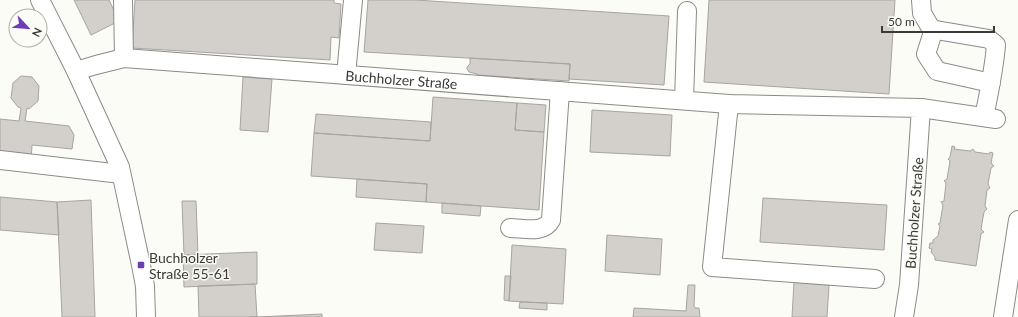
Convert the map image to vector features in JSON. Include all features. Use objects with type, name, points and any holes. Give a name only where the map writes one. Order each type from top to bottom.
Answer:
[{"type":"street","points":[[40,0],[76,71],[120,167],[145,286],[146,317]]},
{"type":"street","points":[[124,0],[124,58]]},
{"type":"street","points":[[346,75],[353,0]]},
{"type":"street","points":[[921,0],[922,13],[933,32],[926,54],[937,71],[991,83],[996,46],[989,39],[936,30],[933,32]]},
{"type":"street","points":[[684,100],[687,11]]},
{"type":"street","name":"Buchholzer Straße","points":[[76,71],[124,58],[729,104],[921,108],[990,118],[991,83]]},
{"type":"street","points":[[510,228],[543,229],[551,220],[560,91]]},
{"type":"street","points":[[729,104],[712,267],[875,279]]},
{"type":"street","name":"Buchholzer Straße","points":[[904,317],[909,285],[921,108]]},
{"type":"street","points":[[0,160],[121,174]]},
{"type":"street","points":[[1003,317],[1018,220]]},
{"type":"building","points":[[74,0],[109,0],[119,21],[91,35]]},
{"type":"building","points":[[135,0],[334,0],[334,3],[341,4],[339,38],[331,37],[330,60],[132,48]]},
{"type":"building","points":[[368,0],[415,0],[669,16],[664,85],[569,79],[570,64],[364,52]]},
{"type":"building","points":[[709,0],[895,0],[889,94],[704,82]]},
{"type":"building","points":[[470,58],[570,64],[569,81],[477,75],[469,72],[467,69],[470,64]]},
{"type":"building","points":[[21,76],[32,77],[39,86],[38,101],[29,109],[27,108],[25,121],[69,126],[74,135],[72,149],[32,145],[31,162],[0,159],[0,119],[19,121],[21,108],[18,107],[11,98],[13,83]]},
{"type":"building","points":[[243,77],[272,79],[268,132],[240,130]]},
{"type":"building","points":[[433,97],[517,103],[515,130],[544,132],[539,210],[426,202],[427,184],[311,176],[314,133],[430,141]]},
{"type":"building","points":[[517,103],[546,105],[544,132],[515,130]]},
{"type":"building","points":[[592,110],[672,115],[670,156],[590,152]]},
{"type":"building","points":[[316,114],[431,122],[430,141],[314,133]]},
{"type":"building","points":[[952,146],[955,147],[954,149],[970,151],[973,149],[975,152],[989,154],[990,152],[993,153],[991,163],[994,166],[991,168],[988,184],[990,188],[987,190],[985,206],[987,209],[984,212],[981,229],[984,232],[981,234],[976,266],[935,260],[935,257],[931,252],[932,249],[929,248],[930,243],[933,243],[933,240],[938,236],[940,226],[938,224],[940,223],[943,205],[941,202],[944,201],[946,183],[944,181],[947,179],[950,161],[948,159],[950,157]]},
{"type":"building","points":[[357,179],[427,184],[426,202],[356,197]]},
{"type":"building","points":[[0,197],[57,202],[59,235],[0,230]]},
{"type":"building","points":[[763,198],[887,205],[884,250],[760,242]]},
{"type":"building","points":[[91,200],[95,317],[62,317],[57,202]]},
{"type":"building","points":[[182,201],[196,201],[198,254],[184,255]]},
{"type":"building","points":[[442,203],[481,206],[480,216],[442,213]]},
{"type":"building","points":[[376,223],[424,226],[422,253],[374,250]]},
{"type":"building","points":[[607,235],[662,239],[660,275],[605,271]]},
{"type":"building","points":[[512,245],[566,249],[563,304],[509,301]]},
{"type":"building","points":[[257,252],[257,284],[184,287],[183,255]]},
{"type":"building","points":[[505,276],[511,276],[509,301],[504,300]]},
{"type":"building","points":[[794,282],[829,285],[827,317],[792,317]]},
{"type":"building","points":[[255,284],[257,317],[199,317],[198,286]]},
{"type":"building","points":[[688,285],[695,285],[694,306],[695,308],[699,308],[700,317],[633,317],[634,308],[686,311]]},
{"type":"building","points":[[520,302],[547,303],[547,310],[519,308]]},
{"type":"building","points":[[322,314],[322,317],[257,317]]},
{"type":"place","name":"Buchholzer Straße 55-61","points":[[141,265]]}]
